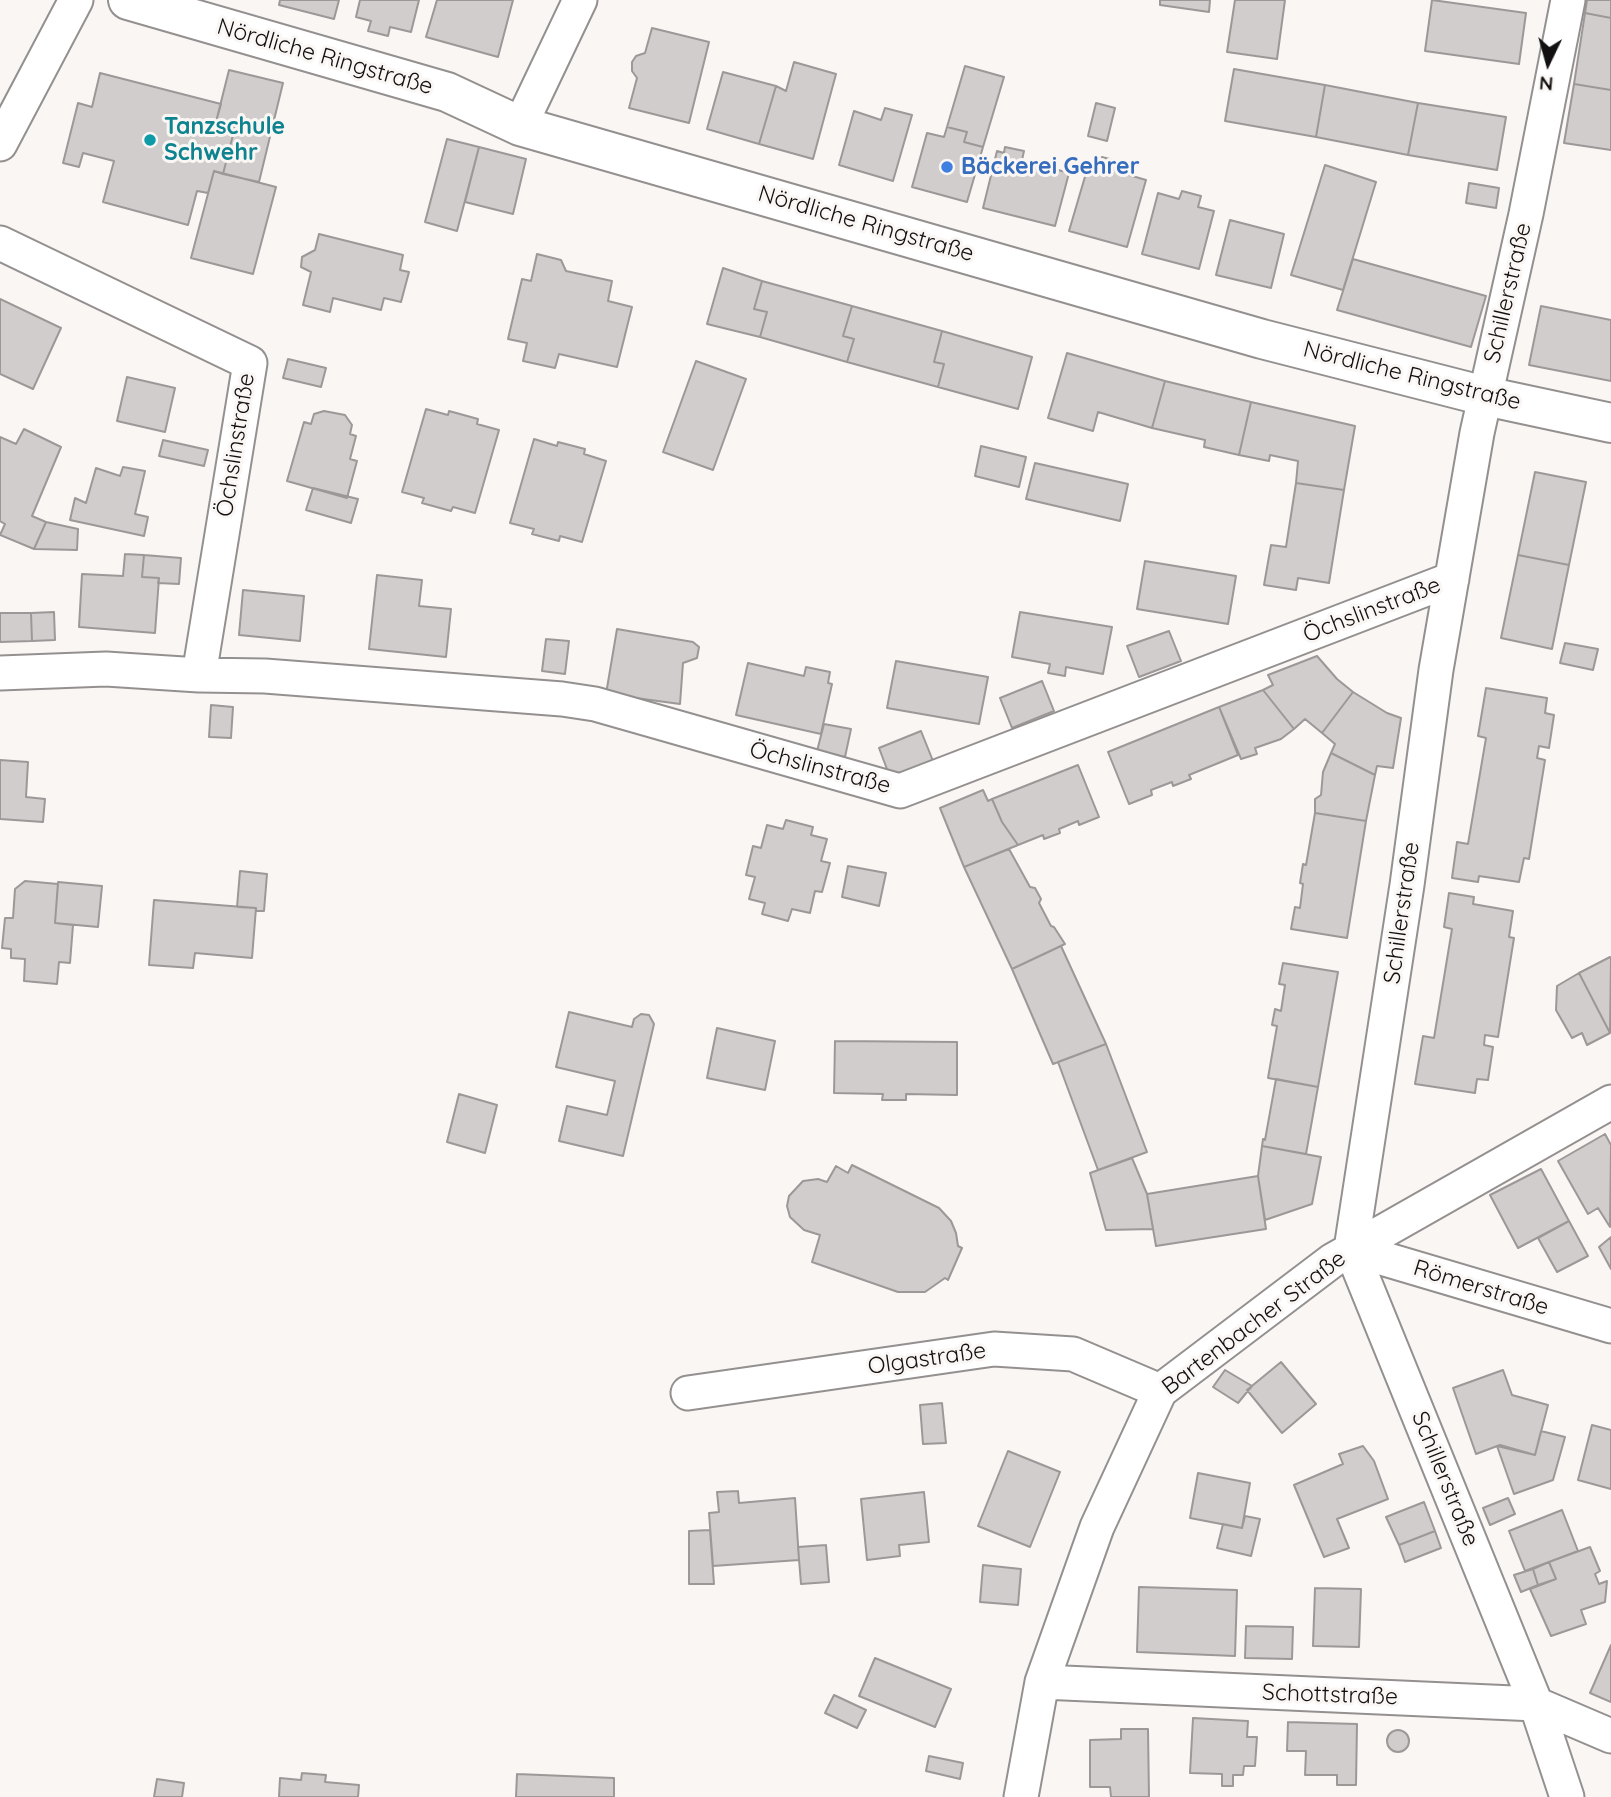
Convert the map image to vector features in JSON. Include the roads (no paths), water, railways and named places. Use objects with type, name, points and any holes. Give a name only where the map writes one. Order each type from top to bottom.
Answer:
[{"type":"street","points":[[0,144],[76,0]]},
{"type":"street","name":"Nördliche Ringstraße","points":[[128,0],[447,92],[520,126],[727,183],[1262,339],[1485,396],[1611,423]]},
{"type":"street","points":[[520,126],[580,0]]},
{"type":"street","name":"Schillerstraße","points":[[1567,0],[1526,214],[1485,396],[1436,670],[1407,885],[1351,1249],[1536,1704],[1567,1797]]},
{"type":"street","name":"Öchslinstraße","points":[[0,243],[250,363],[199,675]]},
{"type":"street","name":"Öchslinstraße","points":[[0,673],[106,669],[265,676],[562,699],[595,704],[900,791],[1452,579]]},
{"type":"street","name":"Bartenbacher Straße","points":[[1021,1797],[1042,1682],[1097,1527],[1160,1391],[1332,1260],[1611,1102]]},
{"type":"street","name":"Römerstraße","points":[[1351,1249],[1611,1326]]},
{"type":"street","name":"Olgastraße","points":[[688,1393],[994,1349],[1073,1354],[1160,1391]]},
{"type":"street","name":"Schottstraße","points":[[1042,1682],[1536,1704],[1611,1736]]},
{"type":"place","name":"Tanzschule Schwehr","points":[[150,140]]},
{"type":"place","name":"Bäckerei Gehrer","points":[[947,167]]}]
